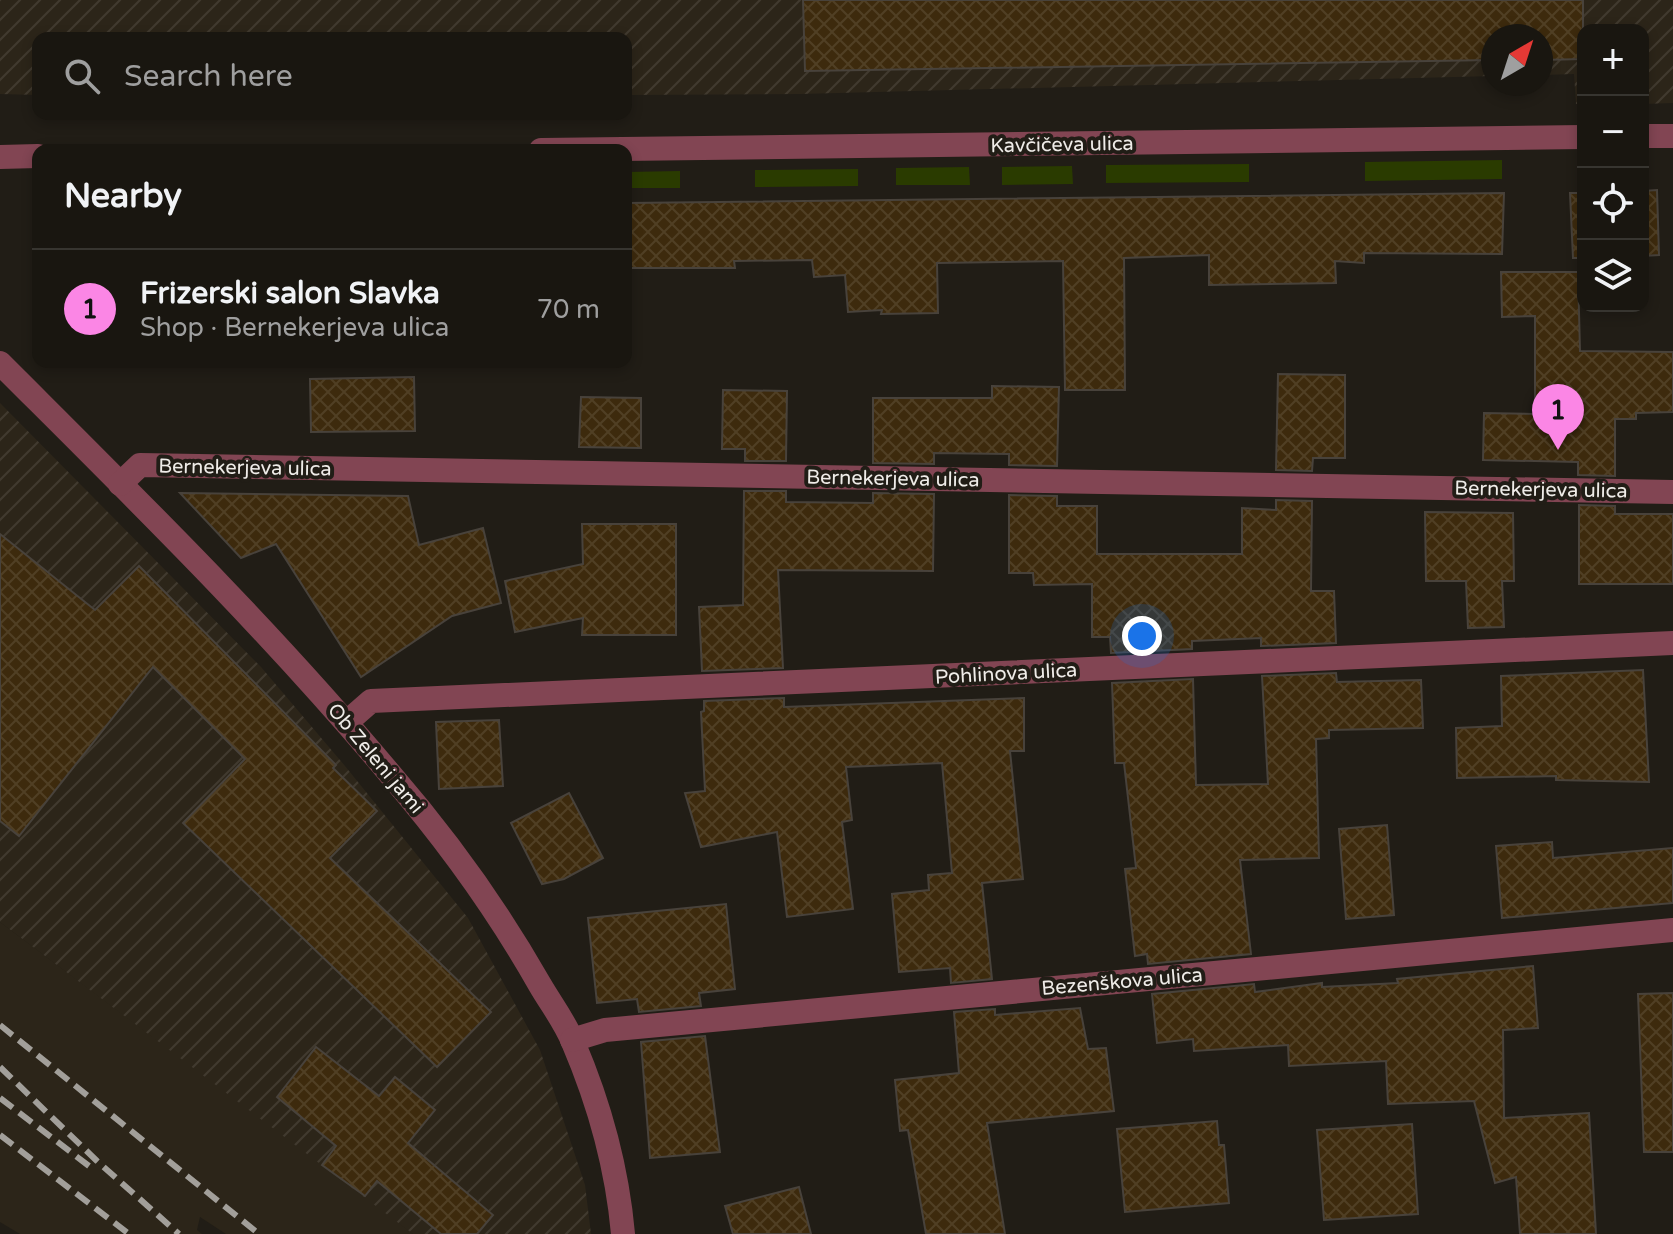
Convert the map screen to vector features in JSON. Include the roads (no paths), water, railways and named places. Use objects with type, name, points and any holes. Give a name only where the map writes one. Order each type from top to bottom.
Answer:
[{"type":"street","points":[[1649,136],[1673,136]]},
{"type":"street","name":"Kavčičeva ulica","points":[[632,149],[1577,137]]},
{"type":"street","points":[[0,157],[32,156]]},
{"type":"street","name":"Ob Zeleni jami","points":[[0,363],[283,651],[347,722],[467,869],[510,931],[572,1040],[600,1111],[612,1152],[623,1234]]},
{"type":"street","name":"Bernekerjeva ulica","points":[[120,484],[140,465],[1673,492]]},
{"type":"street","name":"Pohlinova ulica","points":[[347,722],[371,701],[1673,643]]},
{"type":"street","name":"Bezenškova ulica","points":[[572,1040],[620,1028],[1673,930]]},
{"type":"railway","points":[[0,1025],[259,1234]]},
{"type":"railway","points":[[0,1067],[97,1161],[179,1234]]},
{"type":"railway","points":[[0,1098],[89,1166]]},
{"type":"railway","points":[[0,1135],[129,1234]]},
{"type":"place","name":"Frizerski salon Slavka","points":[[1558,450]]}]
